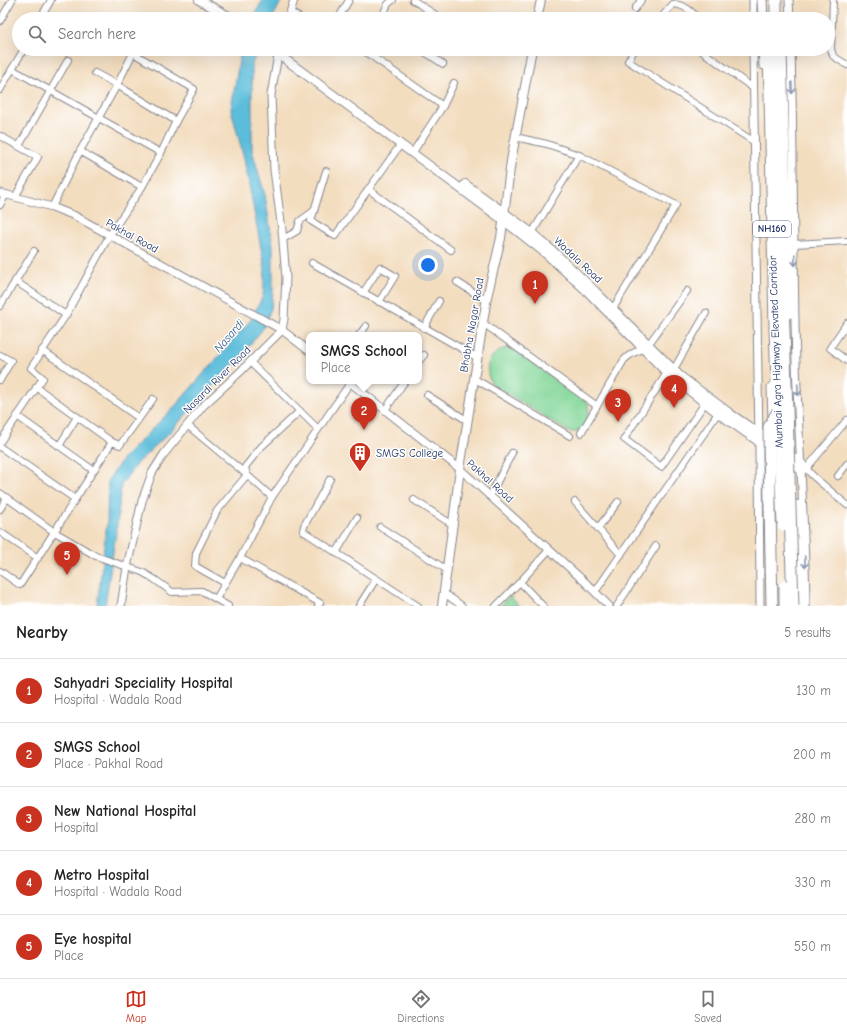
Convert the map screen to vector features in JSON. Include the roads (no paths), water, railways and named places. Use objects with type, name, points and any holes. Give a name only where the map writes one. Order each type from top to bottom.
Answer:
[{"type":"highway","points":[[769,0],[769,12]]},
{"type":"highway","points":[[776,0],[776,12]]},
{"type":"highway","name":"Mumbai Agra Highway Elevated Corridor","points":[[769,56],[774,320],[782,409],[793,606]]},
{"type":"highway","name":"Mumbai Agra Highway Elevated Corridor","points":[[777,56],[785,606]]},
{"type":"highway","points":[[782,409],[795,442],[799,606]]},
{"type":"highway","points":[[772,606],[769,427],[782,409]]},
{"type":"main road","points":[[199,0],[211,3],[224,12]]},
{"type":"main road","points":[[538,12],[540,0]]},
{"type":"main road","points":[[762,0],[763,12]]},
{"type":"main road","points":[[780,0],[781,12]]},
{"type":"main road","name":"Wadala Road","points":[[286,56],[401,144],[414,150]]},
{"type":"main road","name":"Wadala Road","points":[[286,56],[503,216],[611,311]]},
{"type":"main road","name":"Bhabha Nagar Road","points":[[442,606],[460,469],[483,323],[501,238],[515,137],[531,56]]},
{"type":"main road","points":[[764,56],[777,606]]},
{"type":"main road","points":[[782,56],[799,465],[796,606]]},
{"type":"main road","name":"Wadala Road","points":[[503,216],[532,233],[555,253],[646,347],[705,403],[718,413],[759,438]]},
{"type":"main road","name":"Wadala Road","points":[[670,371],[680,376],[759,438]]},
{"type":"main road","points":[[759,438],[799,465]]},
{"type":"street","points":[[0,21],[12,0]]},
{"type":"street","points":[[44,12],[51,0]]},
{"type":"street","points":[[290,12],[294,0]]},
{"type":"street","points":[[342,12],[349,0]]},
{"type":"street","points":[[384,12],[388,4],[394,0]]},
{"type":"street","points":[[413,0],[431,12]]},
{"type":"street","points":[[635,9],[641,0]]},
{"type":"street","points":[[753,0],[753,12]]},
{"type":"street","points":[[789,0],[790,12]]},
{"type":"street","points":[[833,0],[833,12]]},
{"type":"street","points":[[666,12],[673,4],[688,8],[692,12]]},
{"type":"street","points":[[0,90],[20,56]]},
{"type":"street","points":[[52,207],[80,151],[132,56]]},
{"type":"street","points":[[0,442],[43,378],[31,368],[66,315],[109,236],[142,188],[194,89],[138,56]]},
{"type":"street","points":[[277,56],[271,95],[274,170],[283,239],[286,278],[279,328],[306,349]]},
{"type":"street","points":[[372,56],[443,106]]},
{"type":"street","points":[[431,56],[443,64]]},
{"type":"street","points":[[631,56],[628,61],[753,141]]},
{"type":"street","points":[[709,56],[753,88]]},
{"type":"street","points":[[753,56],[760,606]]},
{"type":"street","points":[[791,56],[794,134],[796,364],[806,606]]},
{"type":"street","points":[[833,56],[847,65]]},
{"type":"street","points":[[19,146],[68,60]]},
{"type":"street","points":[[12,69],[161,153]]},
{"type":"street","points":[[95,73],[176,121]]},
{"type":"street","points":[[414,150],[443,106],[454,83]]},
{"type":"street","points":[[0,136],[38,157],[15,196]]},
{"type":"street","points":[[515,137],[547,144],[579,155],[676,205],[611,311]]},
{"type":"street","points":[[326,171],[311,221],[335,236],[401,144]]},
{"type":"street","points":[[80,151],[142,188]]},
{"type":"street","points":[[532,233],[579,155]]},
{"type":"street","points":[[368,189],[451,250]]},
{"type":"street","points":[[0,205],[3,194]]},
{"type":"street","name":"Pakhal Road","points":[[3,194],[52,207],[75,216],[279,328]]},
{"type":"street","points":[[283,239],[297,231],[300,221],[314,212]]},
{"type":"street","points":[[794,244],[847,241]]},
{"type":"street","points":[[0,306],[34,251]]},
{"type":"street","points":[[312,263],[478,358]]},
{"type":"street","points":[[363,293],[380,267],[395,276],[378,302]]},
{"type":"street","points":[[15,281],[66,315]]},
{"type":"street","points":[[458,282],[487,301]]},
{"type":"street","points":[[581,433],[624,360],[629,354],[646,347],[687,292]]},
{"type":"street","points":[[424,328],[439,301]]},
{"type":"street","points":[[705,403],[661,467],[624,439],[670,371],[706,313]]},
{"type":"street","points":[[483,323],[597,406]]},
{"type":"street","points":[[847,323],[830,348],[847,361]]},
{"type":"street","points":[[361,332],[366,326]]},
{"type":"street","name":"Nasardi River Road","points":[[121,606],[124,566],[149,480],[164,454],[203,406],[250,362],[279,328]]},
{"type":"street","points":[[42,350],[139,418]]},
{"type":"street","points":[[0,355],[11,361],[0,380]]},
{"type":"street","points":[[250,362],[318,429]]},
{"type":"street","points":[[475,379],[570,436]]},
{"type":"street","points":[[216,599],[240,558],[272,497],[348,384]]},
{"type":"street","name":"Pakhal Road","points":[[352,384],[460,469],[609,606]]},
{"type":"street","points":[[361,391],[366,384]]},
{"type":"street","points":[[385,410],[403,384]]},
{"type":"street","points":[[36,388],[112,442],[120,445],[153,399]]},
{"type":"street","points":[[427,395],[468,421]]},
{"type":"street","points":[[247,475],[245,467],[261,447],[300,411]]},
{"type":"street","points":[[595,592],[718,413]]},
{"type":"street","points":[[17,416],[93,470]]},
{"type":"street","points":[[59,446],[77,417]]},
{"type":"street","points":[[799,465],[847,420]]},
{"type":"street","points":[[187,425],[272,497]]},
{"type":"street","points":[[0,571],[20,585],[38,558],[53,531],[112,442]]},
{"type":"street","points":[[0,447],[75,499]]},
{"type":"street","points":[[490,496],[512,453]]},
{"type":"street","points":[[838,476],[847,464]]},
{"type":"street","points":[[799,465],[847,505]]},
{"type":"street","points":[[225,582],[195,566],[196,553],[217,511],[247,475]]},
{"type":"street","points":[[330,479],[304,526],[303,531],[418,606]]},
{"type":"street","points":[[0,493],[53,531],[96,556],[154,579],[172,592],[202,591],[228,606]]},
{"type":"street","points":[[0,509],[7,498]]},
{"type":"street","points":[[414,500],[453,525]]},
{"type":"street","points":[[575,502],[621,555]]},
{"type":"street","points":[[598,528],[618,502]]},
{"type":"street","points":[[336,553],[357,518]]},
{"type":"street","points":[[380,527],[446,570]]},
{"type":"street","points":[[0,532],[38,558]]},
{"type":"street","points":[[618,606],[656,546]]},
{"type":"street","points":[[496,606],[549,550]]},
{"type":"street","points":[[240,558],[321,605]]},
{"type":"street","points":[[359,606],[376,579]]},
{"type":"street","points":[[520,582],[543,606]]},
{"type":"street","points":[[444,593],[462,606]]},
{"type":"water","points":[[263,0],[282,0],[276,12],[256,12]]},
{"type":"water","points":[[240,56],[256,56],[252,63],[252,150],[265,195],[273,246],[273,290],[271,309],[262,330],[240,357],[169,433],[137,463],[121,485],[117,525],[105,606],[97,606],[107,522],[108,480],[125,456],[176,405],[250,321],[263,296],[265,269],[244,159],[231,109]]},
{"type":"place","name":"Sahyadri Speciality Hospital","points":[[535,304]]},
{"type":"place","name":"Metro Hospital","points":[[674,408]]},
{"type":"place","name":"New National Hospital","points":[[618,422]]},
{"type":"place","name":"SMGS School","points":[[364,430]]},
{"type":"place","name":"SMGS College","points":[[360,472]]},
{"type":"place","name":"Eye hospital","points":[[67,575]]},
{"type":"water label","name":"Nasardi","points":[[229,336]]}]
